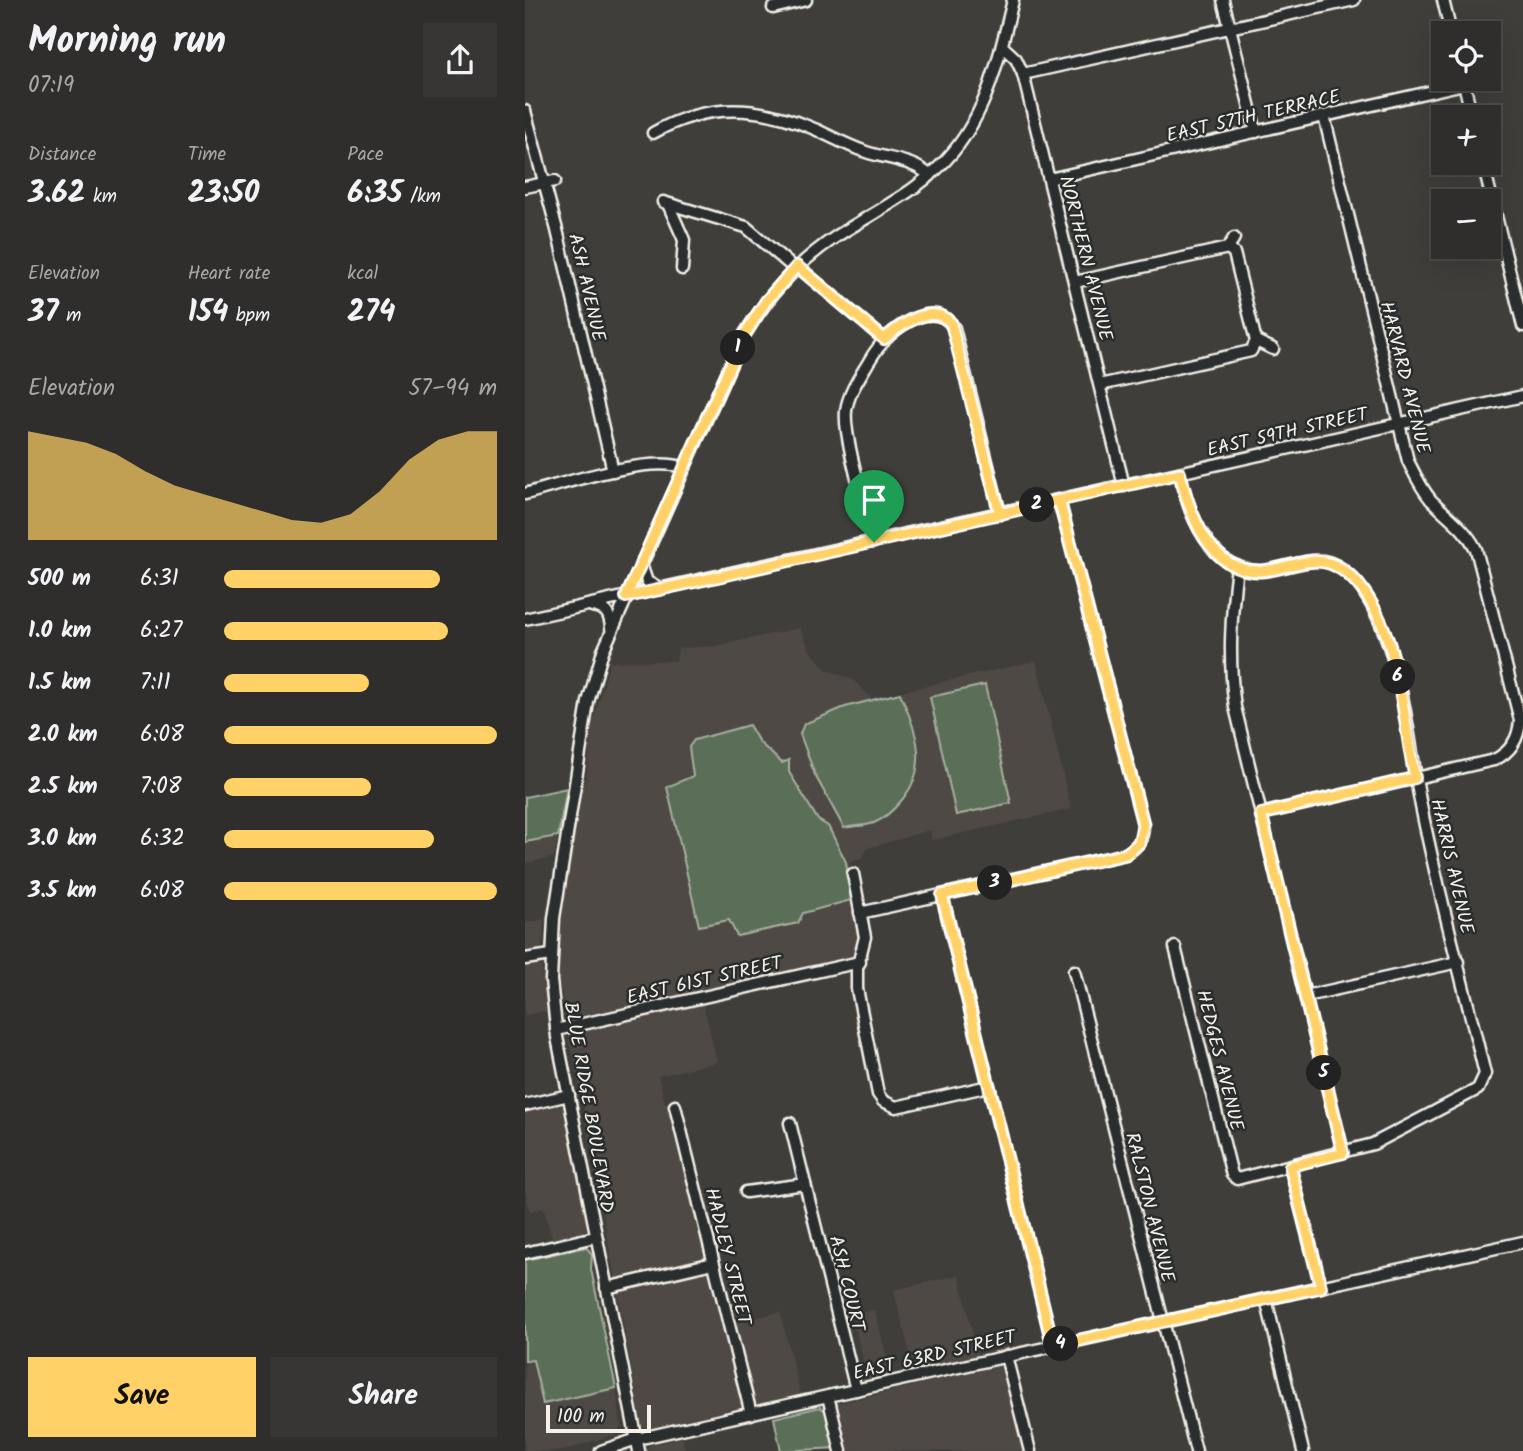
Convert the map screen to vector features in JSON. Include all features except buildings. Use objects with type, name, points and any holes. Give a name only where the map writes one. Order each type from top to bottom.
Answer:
[{"type":"street","points":[[773,8],[806,0]]},
{"type":"street","name":"BLUE RIDGE BOULEVARD","points":[[639,1451],[556,1030],[551,955],[586,710],[612,630],[743,337],[766,301],[796,267],[835,237],[930,176],[952,154],[977,117],[1002,46],[1013,0]]},
{"type":"street","points":[[1223,0],[1256,132]]},
{"type":"street","points":[[1023,74],[1354,0]]},
{"type":"street","points":[[1443,0],[1448,21]]},
{"type":"street","name":"NORTHERN AVENUE","points":[[1002,46],[1016,59],[1023,74],[1124,486]]},
{"type":"street","name":"EAST 57TH TERRACE","points":[[1049,179],[1431,89]]},
{"type":"street","name":"ASH AVENUE","points":[[525,111],[557,230],[613,471]]},
{"type":"street","points":[[653,133],[675,120],[705,111],[760,113],[814,129],[867,153],[921,167],[930,176]]},
{"type":"street","name":"HARVARD AVENUE","points":[[1324,116],[1408,461],[1419,484],[1433,501],[1462,526],[1481,561],[1520,720],[1520,730],[1512,747],[1494,760],[1415,778]]},
{"type":"street","points":[[1486,175],[1519,289],[1523,326]]},
{"type":"street","points":[[525,187],[555,181]]},
{"type":"street","points":[[682,269],[684,240],[666,203],[746,227],[884,339]]},
{"type":"street","points":[[1075,282],[1228,248],[1234,238]]},
{"type":"street","points":[[1100,385],[1251,351],[1256,341],[1234,253],[1228,248]]},
{"type":"street","points":[[874,542],[845,413],[858,380],[884,339],[903,324],[922,316],[938,314],[951,323],[1000,514]]},
{"type":"street","points":[[1256,341],[1273,349]]},
{"type":"street","name":"EAST 59TH STREET","points":[[525,619],[1523,396]]},
{"type":"street","points":[[525,494],[613,471],[668,463],[685,468]]},
{"type":"street","points":[[1180,473],[1186,501],[1197,526],[1217,552],[1237,566],[1229,628],[1230,673],[1261,814],[1343,1153],[1290,1166],[1321,1287]]},
{"type":"street","points":[[860,913],[1126,854],[1139,843],[1143,824],[1059,500]]},
{"type":"street","name":"HARRIS AVENUE","points":[[1237,566],[1259,571],[1324,562],[1337,565],[1352,579],[1376,615],[1394,663],[1415,778],[1485,1074],[1481,1086],[1397,1134],[1343,1153]]},
{"type":"street","points":[[641,564],[647,582],[660,589]]},
{"type":"street","points":[[588,605],[603,608],[608,613],[612,630]]},
{"type":"street","points":[[1261,814],[1415,778]]},
{"type":"street","points":[[853,874],[865,937],[857,989],[877,1088],[884,1101],[896,1107],[989,1086]]},
{"type":"street","points":[[942,895],[1053,1346]]},
{"type":"street","name":"HEDGES AVENUE","points":[[1175,947],[1232,1175],[1237,1179],[1290,1166]]},
{"type":"street","points":[[525,959],[551,955]]},
{"type":"street","name":"EAST 61ST STREET","points":[[556,1030],[860,962]]},
{"type":"street","points":[[1306,996],[1458,962]]},
{"type":"street","name":"RALSTON AVENUE","points":[[1074,971],[1196,1451]]},
{"type":"street","points":[[525,1105],[569,1095]]},
{"type":"street","name":"HADLEY STREET","points":[[675,1106],[751,1414]]},
{"type":"street","name":"ASH COURT","points":[[790,1123],[856,1390]]},
{"type":"street","points":[[746,1192],[805,1184]]},
{"type":"street","points":[[525,1254],[595,1237]]},
{"type":"street","name":"EAST 63RD STREET","points":[[601,1451],[637,1439],[1523,1242]]},
{"type":"street","points":[[606,1288],[713,1263]]},
{"type":"street","points":[[1266,1299],[1303,1451]]},
{"type":"street","points":[[1006,1356],[1030,1451]]},
{"type":"street","points":[[828,1396],[841,1451]]},
{"type":"shaded area","points":[[800,628],[810,651],[827,670],[853,680],[872,698],[1036,661],[1071,809],[932,840],[930,830],[868,848],[862,858],[849,863],[861,937],[857,959],[571,1023],[567,1021],[559,983],[560,925],[582,789],[587,777],[592,727],[610,662],[676,661],[678,648],[711,647]]},
{"type":"shaded area","points":[[558,836],[554,857],[525,863],[525,842]]},
{"type":"shaded area","points":[[544,919],[542,946],[537,952],[525,955],[525,923]]},
{"type":"shaded area","points":[[536,961],[542,969],[546,1011],[525,1015],[525,963]]},
{"type":"shaded area","points":[[703,1002],[717,1062],[658,1076],[665,1103],[670,1103],[744,1406],[646,1429],[642,1425],[575,1061],[568,1041],[575,1029]]},
{"type":"shaded area","points":[[558,1103],[565,1109],[587,1223],[585,1233],[553,1242],[544,1208],[530,1211],[525,1190],[525,1109]]},
{"type":"shaded area","points":[[959,1275],[978,1356],[914,1370],[894,1290]]},
{"type":"shaded area","points":[[875,1310],[891,1375],[868,1380],[852,1315]]},
{"type":"shaded area","points":[[780,1312],[801,1396],[757,1406],[752,1399],[734,1323]]},
{"type":"shaded area","points":[[533,1360],[544,1404],[616,1388],[621,1425],[617,1434],[561,1451],[525,1451],[525,1361]]},
{"type":"shaded area","points":[[1000,1366],[1005,1372],[1025,1451],[846,1451],[835,1404]]},
{"type":"shaded area","points":[[682,1438],[685,1451],[646,1451],[650,1445]]},
{"type":"green space","points":[[985,685],[1011,803],[956,815],[930,697]]},
{"type":"green space","points":[[900,693],[918,748],[916,775],[901,801],[883,818],[868,825],[844,828],[815,775],[800,734],[804,724],[845,707]]},
{"type":"green space","points":[[749,725],[759,742],[782,763],[789,760],[789,772],[818,820],[828,826],[846,862],[851,900],[803,913],[798,923],[737,936],[729,920],[699,926],[667,787],[693,776],[689,747],[694,740]]},
{"type":"green space","points":[[567,788],[558,836],[525,842],[525,797]]},
{"type":"green space","points":[[586,1247],[592,1254],[591,1269],[616,1388],[543,1404],[533,1360],[525,1361],[525,1260]]},
{"type":"green space","points":[[820,1407],[827,1412],[837,1448],[781,1451],[774,1418]]},
{"type":"route","points":[[874,542],[626,597],[743,337],[766,301],[797,266],[884,339],[903,324],[922,316],[938,314],[951,323],[1000,514],[1059,500],[1143,824],[1143,836],[1136,847],[1126,854],[942,895],[1053,1346],[1321,1287],[1290,1166],[1343,1153],[1261,814],[1415,778],[1394,663],[1367,598],[1337,565],[1311,561],[1259,571],[1226,561],[1197,526],[1186,501],[1180,473],[1059,500],[1000,514],[874,542]]}]
